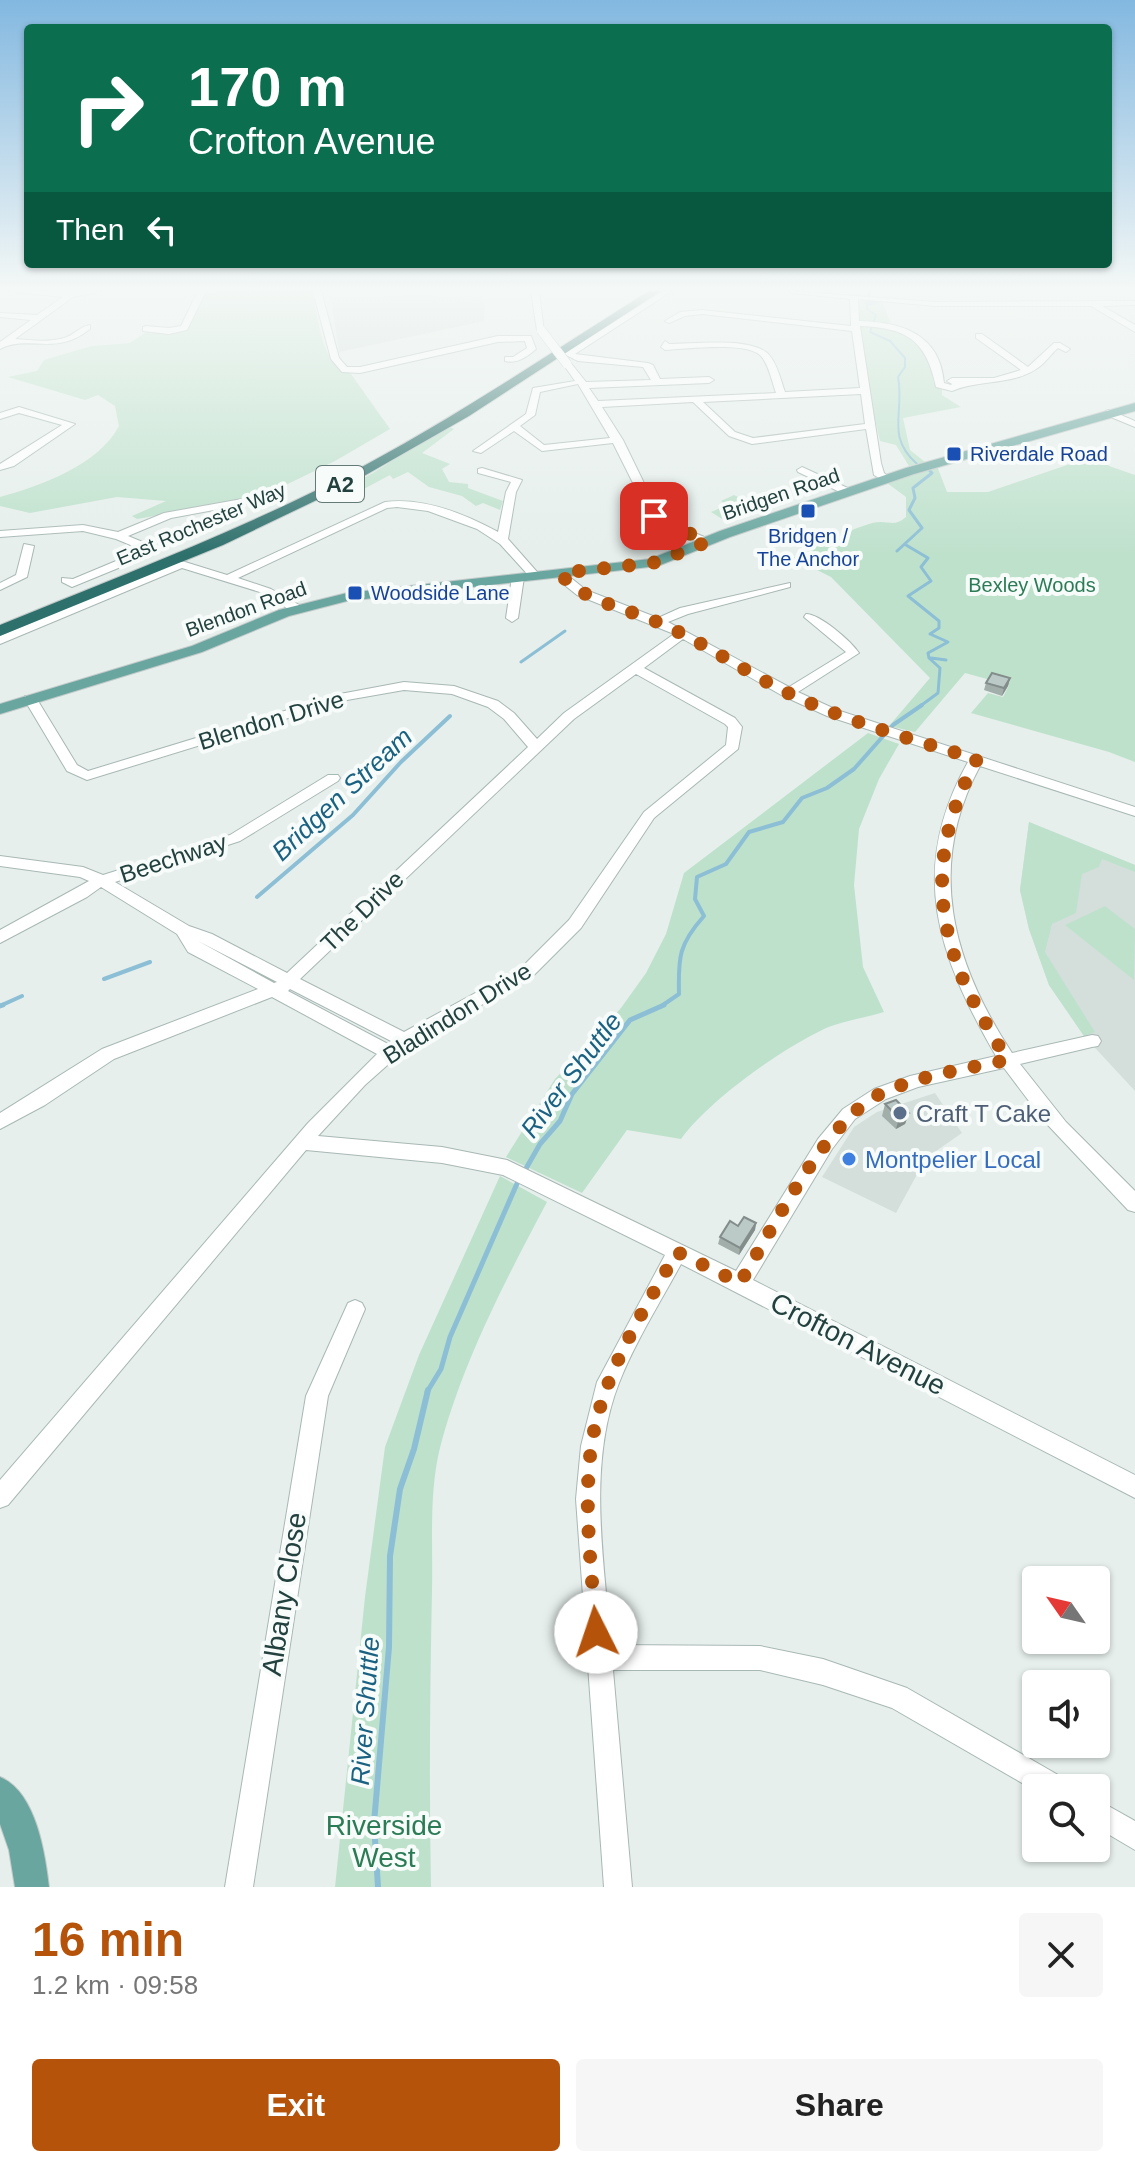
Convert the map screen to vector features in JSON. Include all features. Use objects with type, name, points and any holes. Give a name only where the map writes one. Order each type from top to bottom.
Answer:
[{"type":"highway","name":"East Rochester Way","points":[[0,622],[260,513],[343,473],[496,379]]},
{"type":"highway","name":"East Rochester Way","points":[[0,631],[347,481],[516,379]]},
{"type":"main road","name":"Bridgen Road","points":[[561,573],[653,563],[886,479],[1135,407]]},
{"type":"main road","name":"Blendon Road","points":[[0,709],[193,650],[297,609],[364,594],[561,573]]},
{"type":"main road","points":[[0,1794],[18,1821],[29,1854],[32,1887]]},
{"type":"street","points":[[576,379],[597,404],[618,440],[642,490],[645,509],[662,521],[707,542]]},
{"type":"street","points":[[655,379],[657,383]]},
{"type":"street","points":[[775,379],[782,395]]},
{"type":"street","points":[[863,379],[879,475],[886,479]]},
{"type":"street","points":[[940,379],[939,385],[944,388],[991,379]]},
{"type":"street","points":[[478,451],[532,413],[536,390],[579,384],[709,380]]},
{"type":"street","points":[[597,404],[865,391]]},
{"type":"street","points":[[696,400],[735,436],[752,441],[871,426]]},
{"type":"street","points":[[0,416],[19,410],[70,424],[10,464],[0,467]]},
{"type":"street","points":[[1109,413],[1135,424]]},
{"type":"street","points":[[514,426],[542,448],[618,440]]},
{"type":"street","points":[[808,470],[848,492]]},
{"type":"street","points":[[482,471],[517,480],[511,492],[502,540]]},
{"type":"street","points":[[119,536],[156,519],[242,502]]},
{"type":"street","points":[[230,578],[391,503],[461,518],[502,540],[526,576],[512,618]]},
{"type":"street","points":[[0,534],[83,528],[119,536],[146,547],[146,553],[72,584],[66,580]]},
{"type":"street","points":[[0,587],[21,577],[28,546]]},
{"type":"street","points":[[0,640],[172,566],[187,565],[230,578],[278,596],[297,609]]},
{"type":"street","points":[[561,573],[569,584],[584,593],[659,622],[788,693],[872,727],[1135,812]]},
{"type":"street","points":[[659,622],[684,611],[786,585]]},
{"type":"street","points":[[788,693],[853,653],[810,617]]},
{"type":"street","name":"The Drive","points":[[0,1122],[121,1048],[273,991],[290,981],[585,703],[682,634]]},
{"type":"street","name":"Bladindon Drive","points":[[0,1497],[302,1142],[389,1052],[404,1040],[527,972],[545,957],[598,893],[624,847],[649,815],[733,746],[735,727],[730,721],[635,668]]},
{"type":"street","name":"Blendon Drive","points":[[30,699],[72,768],[87,776],[345,697],[404,686],[454,690],[493,704],[509,716],[536,747]]},
{"type":"street","points":[[977,759],[961,789],[947,828],[941,870],[946,923],[965,983],[1007,1060],[1049,1115],[1135,1204]]},
{"type":"street","name":"Beechway","points":[[0,861],[83,872],[101,880],[235,838],[333,778]]},
{"type":"street","points":[[0,937],[101,880],[183,930],[206,938],[404,1040]]},
{"type":"street","points":[[183,930],[194,948],[389,1052]]},
{"type":"street","points":[[740,1283],[825,1144],[849,1114],[880,1094],[916,1081],[1092,1041]]},
{"type":"street","name":"Crofton Avenue","points":[[302,1142],[442,1155],[500,1165],[522,1174],[1135,1487]]},
{"type":"street","points":[[618,1887],[587,1499],[592,1446],[608,1382],[677,1252]]},
{"type":"street","name":"Albany Close","points":[[239,1887],[317,1396],[355,1309]]},
{"type":"street","points":[[598,1657],[760,1658],[823,1672],[898,1697],[947,1722],[1033,1774]]},
{"type":"street","points":[[1110,1821],[1135,1836]]},
{"type":"shaded area","points":[[1029,822],[1135,865],[1135,1091],[1084,1036],[1049,985],[1029,929],[1020,890]]},
{"type":"shaded area","points":[[935,1093],[962,1133],[926,1158],[896,1213],[822,1177],[854,1127],[877,1112]]},
{"type":"green space","points":[[15,379],[355,379],[390,429],[335,461],[261,497],[137,519],[132,516],[166,501],[117,497],[30,513],[0,506],[0,497],[67,472],[98,452],[110,440],[119,426],[115,406],[98,395],[85,400]]},
{"type":"green space","points":[[866,379],[933,379],[934,384],[942,389],[942,395],[961,407],[903,418],[910,450],[925,462],[909,466],[896,445],[880,441]]},
{"type":"green space","points":[[447,426],[454,429],[422,453],[450,464],[442,469],[449,482],[468,484],[468,488],[503,501],[500,510],[483,503],[476,506],[462,496],[429,487],[408,472],[393,479],[390,475],[360,491],[324,499],[373,473]]},
{"type":"green space","name":"Bexley Woods","points":[[1102,453],[1109,466],[1135,475],[1135,762],[971,713],[988,693],[1003,697],[1009,685],[965,673],[915,732],[889,726],[930,678],[831,577],[793,558],[813,547],[808,540],[822,533],[837,540],[866,525],[902,520],[906,517],[906,497],[887,483],[937,466],[947,492],[988,492]]},
{"type":"green space","points":[[734,495],[763,509],[727,522],[711,512],[727,505],[721,501]]},
{"type":"green space","points":[[868,733],[899,744],[879,779],[859,829],[854,885],[863,967],[884,1012],[831,1026],[806,1038],[746,1077],[709,1108],[681,1139],[627,1130],[582,1193],[506,1157],[555,1079],[621,1008],[646,973],[666,934],[684,873]]},
{"type":"green space","points":[[1029,822],[1135,865],[1135,872],[1102,859],[1099,867],[1082,874],[1076,913],[1052,924],[1045,952],[1095,1032],[1084,1036],[1049,985],[1029,929],[1020,890]]},
{"type":"green space","points":[[1105,906],[1135,929],[1134,980],[1065,925]]},
{"type":"green space","name":"Riverside West","points":[[500,1176],[547,1202],[500,1293],[472,1356],[448,1420],[436,1469],[432,1521],[431,1887],[335,1887],[365,1597],[385,1447],[419,1355]]},
{"type":"building","points":[[992,673],[1010,678],[1004,688],[986,683]]},
{"type":"building","points":[[896,1100],[909,1113],[899,1118],[885,1104]]},
{"type":"building","points":[[744,1217],[756,1223],[740,1248],[720,1237],[730,1221],[738,1226]]},
{"type":"waterway","name":"River Shuttle","points":[[898,379],[899,433],[907,453],[917,464]]},
{"type":"waterway","name":"River Shuttle","points":[[897,551],[922,528],[909,510],[915,498],[913,488],[932,473],[929,470]]},
{"type":"waterway","name":"River Shuttle","points":[[906,545],[928,558],[921,567],[931,581],[908,596],[939,621],[939,628],[930,634],[948,642],[928,653],[940,668],[938,693],[919,707]]},
{"type":"waterway","name":"Bridgen Stream","points":[[521,662],[565,631]]},
{"type":"waterway","points":[[931,658],[946,660]]},
{"type":"waterway","name":"River Shuttle","points":[[661,1006],[679,994],[682,952],[689,935],[704,916],[695,899],[697,877],[726,864],[749,832],[783,822],[802,798],[827,788],[854,769],[893,725],[922,705]]},
{"type":"waterway","name":"Bridgen Stream","points":[[257,897],[353,815],[401,762],[450,716]]},
{"type":"waterway","name":"Bridgen Stream","points":[[104,979],[150,962]]},
{"type":"waterway","name":"Bridgen Stream","points":[[3,1005],[0,1006],[22,996]]},
{"type":"waterway","name":"River Shuttle","points":[[524,1172],[540,1144],[560,1121],[572,1094],[630,1020],[661,1006]]},
{"type":"waterway","name":"River Shuttle","points":[[428,1391],[441,1369],[450,1337],[519,1179]]},
{"type":"waterway","name":"River Shuttle","points":[[378,1887],[374,1823],[389,1647],[390,1556],[400,1489],[414,1449],[428,1391]]},
{"type":"place","name":"Riverdale Road","points":[[954,454]]},
{"type":"place","name":"Bridgen / The Anchor","points":[[808,511]]},
{"type":"place","name":"Woodside Lane","points":[[355,593]]},
{"type":"place","name":"Craft T Cake","points":[[900,1113]]},
{"type":"place","name":"Montpelier Local","points":[[849,1159]]},
{"type":"route","points":[[596,1632],[587,1499],[592,1446],[608,1382],[677,1252],[740,1283],[825,1144],[849,1114],[880,1094],[916,1081],[1007,1060],[965,983],[946,923],[941,870],[947,828],[961,789],[977,759],[854,722],[815,706],[659,622],[584,593],[564,579],[561,573],[653,563],[707,542],[654,516]]}]
